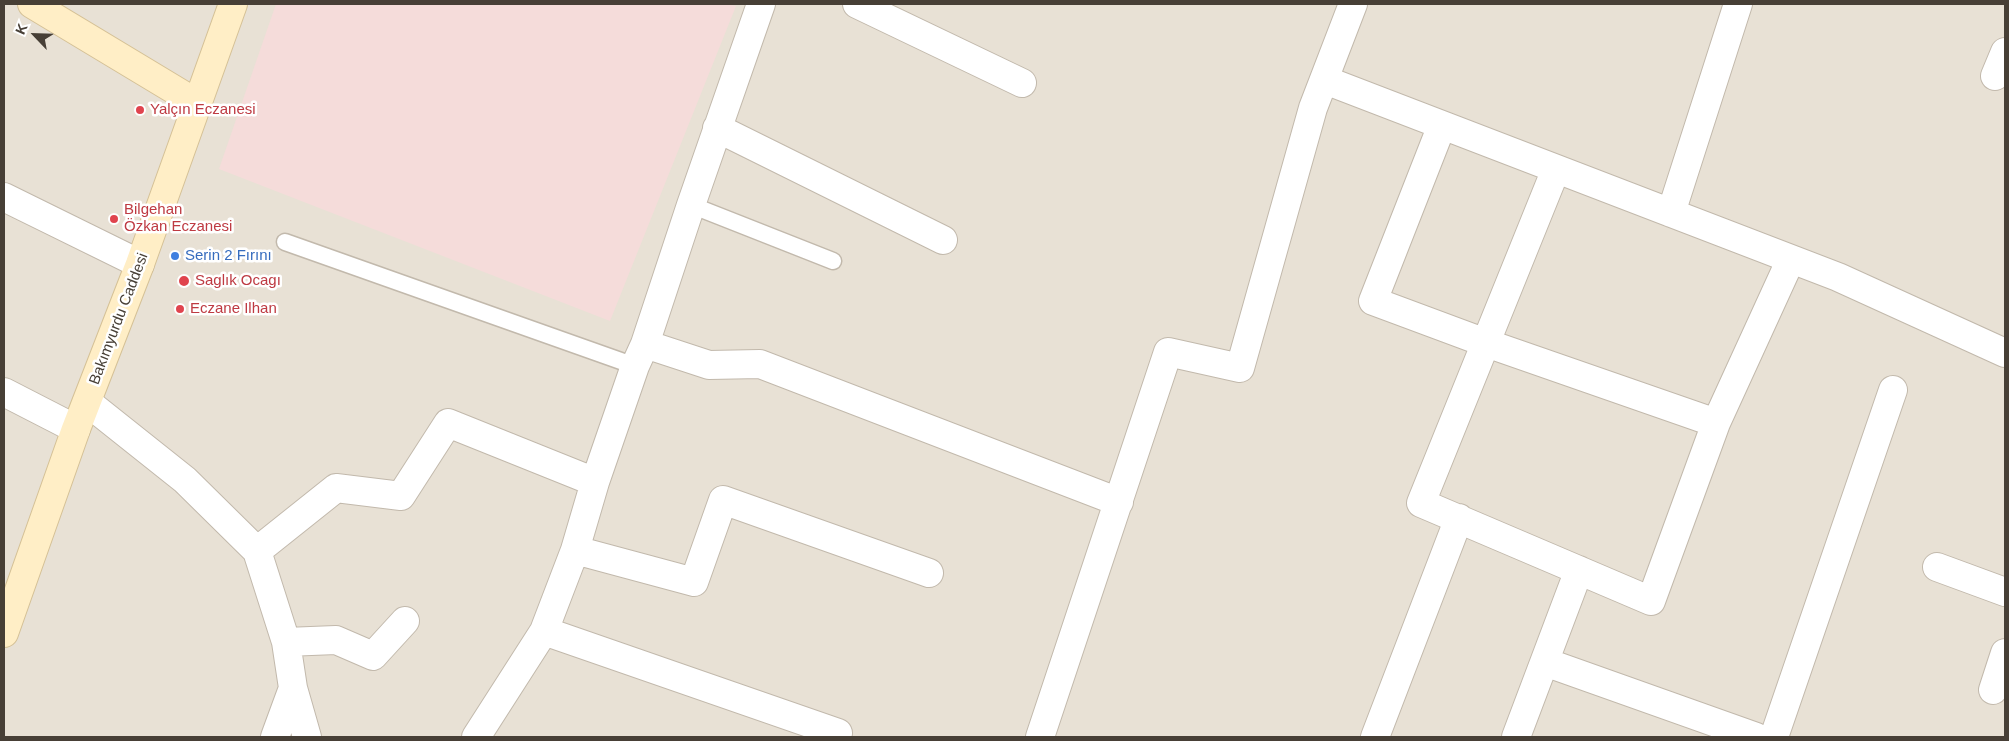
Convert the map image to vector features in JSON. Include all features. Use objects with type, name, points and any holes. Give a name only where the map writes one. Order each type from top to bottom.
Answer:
[{"type":"main road","points":[[32,4],[198,104]]},
{"type":"main road","name":"Bakımyurdu Caddesi","points":[[4,633],[10,597],[140,264],[232,4]]},
{"type":"street","points":[[476,737],[544,631],[575,550],[595,482],[761,4]]},
{"type":"street","points":[[857,4],[1022,83]]},
{"type":"street","points":[[1040,737],[1168,352],[1240,368],[1313,108],[1353,4]]},
{"type":"street","points":[[1671,213],[1738,4]]},
{"type":"street","points":[[1325,80],[1838,277],[2005,353]]},
{"type":"street","points":[[1442,125],[1373,301],[1486,343],[1716,423]]},
{"type":"street","points":[[718,128],[944,240]]},
{"type":"street","points":[[1556,169],[1421,503],[1651,601],[1716,423],[1791,259]]},
{"type":"street","points":[[4,197],[140,264]]},
{"type":"street","points":[[640,355],[709,365],[760,364],[1119,502]]},
{"type":"street","points":[[1774,737],[1893,390]]},
{"type":"street","points":[[4,392],[76,429]]},
{"type":"street","points":[[87,402],[184,480],[257,551],[286,642],[293,688],[307,737]]},
{"type":"street","points":[[257,551],[336,488],[401,496],[448,423],[595,482]]},
{"type":"street","points":[[575,550],[694,582],[723,500],[928,573]]},
{"type":"street","points":[[1375,737],[1459,518]]},
{"type":"street","points":[[1936,567],[2005,592]]},
{"type":"street","points":[[1516,737],[1580,570]]},
{"type":"street","points":[[286,642],[336,640],[373,656],[404,622]]},
{"type":"street","points":[[544,631],[838,734]]},
{"type":"street","points":[[1993,690],[2005,653]]},
{"type":"street","points":[[1545,662],[1756,737]]},
{"type":"street","points":[[275,737],[293,688]]},
{"type":"lane","points":[[691,204],[833,260]]},
{"type":"lane","points":[[286,242],[640,355]]},
{"type":"shaded area","points":[[4,4],[2005,4],[2005,737],[4,737]]},
{"type":"shaded area","points":[[276,4],[726,4],[736,6],[610,321],[219,169]]},
{"type":"place","name":"Yalçın Eczanesi","points":[[140,110]]},
{"type":"place","name":"Bilgehan Özkan Eczanesi","points":[[114,219]]},
{"type":"place","name":"Serin 2 Fırını","points":[[175,256]]},
{"type":"place","name":"Saglık Ocagı","points":[[184,281]]},
{"type":"place","name":"Eczane Ilhan","points":[[180,309]]}]
